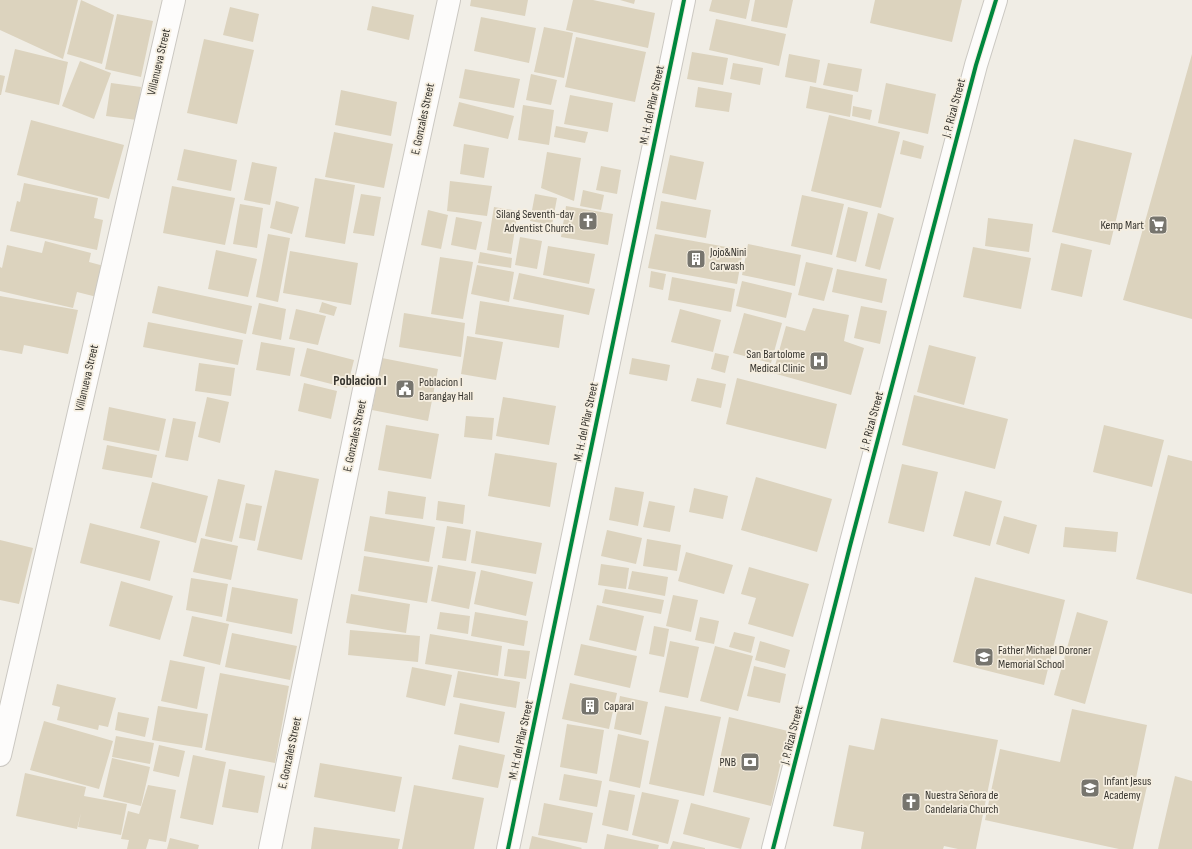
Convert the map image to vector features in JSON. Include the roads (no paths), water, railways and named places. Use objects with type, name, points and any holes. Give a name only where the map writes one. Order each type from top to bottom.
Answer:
[{"type":"main road","name":"Villanueva Street","points":[[0,756],[174,0]]},
{"type":"main road","name":"E. Gonzales Street","points":[[270,849],[365,385],[449,0]]},
{"type":"main road","name":"M. H. del Pilar Street","points":[[508,849],[684,0]]},
{"type":"main road","name":"J. P. Rizal Street","points":[[773,849],[850,546],[976,65],[996,0]]},
{"type":"place","name":"Silang Seventh-day Adventist Church","points":[[588,221]]},
{"type":"place","name":"Kemp Mart","points":[[1158,225]]},
{"type":"place","name":"Jojo&Nini Carwash","points":[[696,259]]},
{"type":"place","name":"San Bartolome Medical Clinic","points":[[819,361]]},
{"type":"place","name":"Poblacion I Barangay Hall","points":[[405,389]]},
{"type":"place","name":"Father Michael Doroner Memorial School","points":[[984,657]]},
{"type":"place","name":"Caparal","points":[[590,706]]},
{"type":"place","name":"PNB","points":[[750,762]]},
{"type":"place","name":"Infant Jesus Academy","points":[[1090,788]]},
{"type":"place","name":"Nuestra Señora de Candelaria Church","points":[[911,802]]},
{"type":"district","name":"Poblacion I","points":[[360,380]]}]
